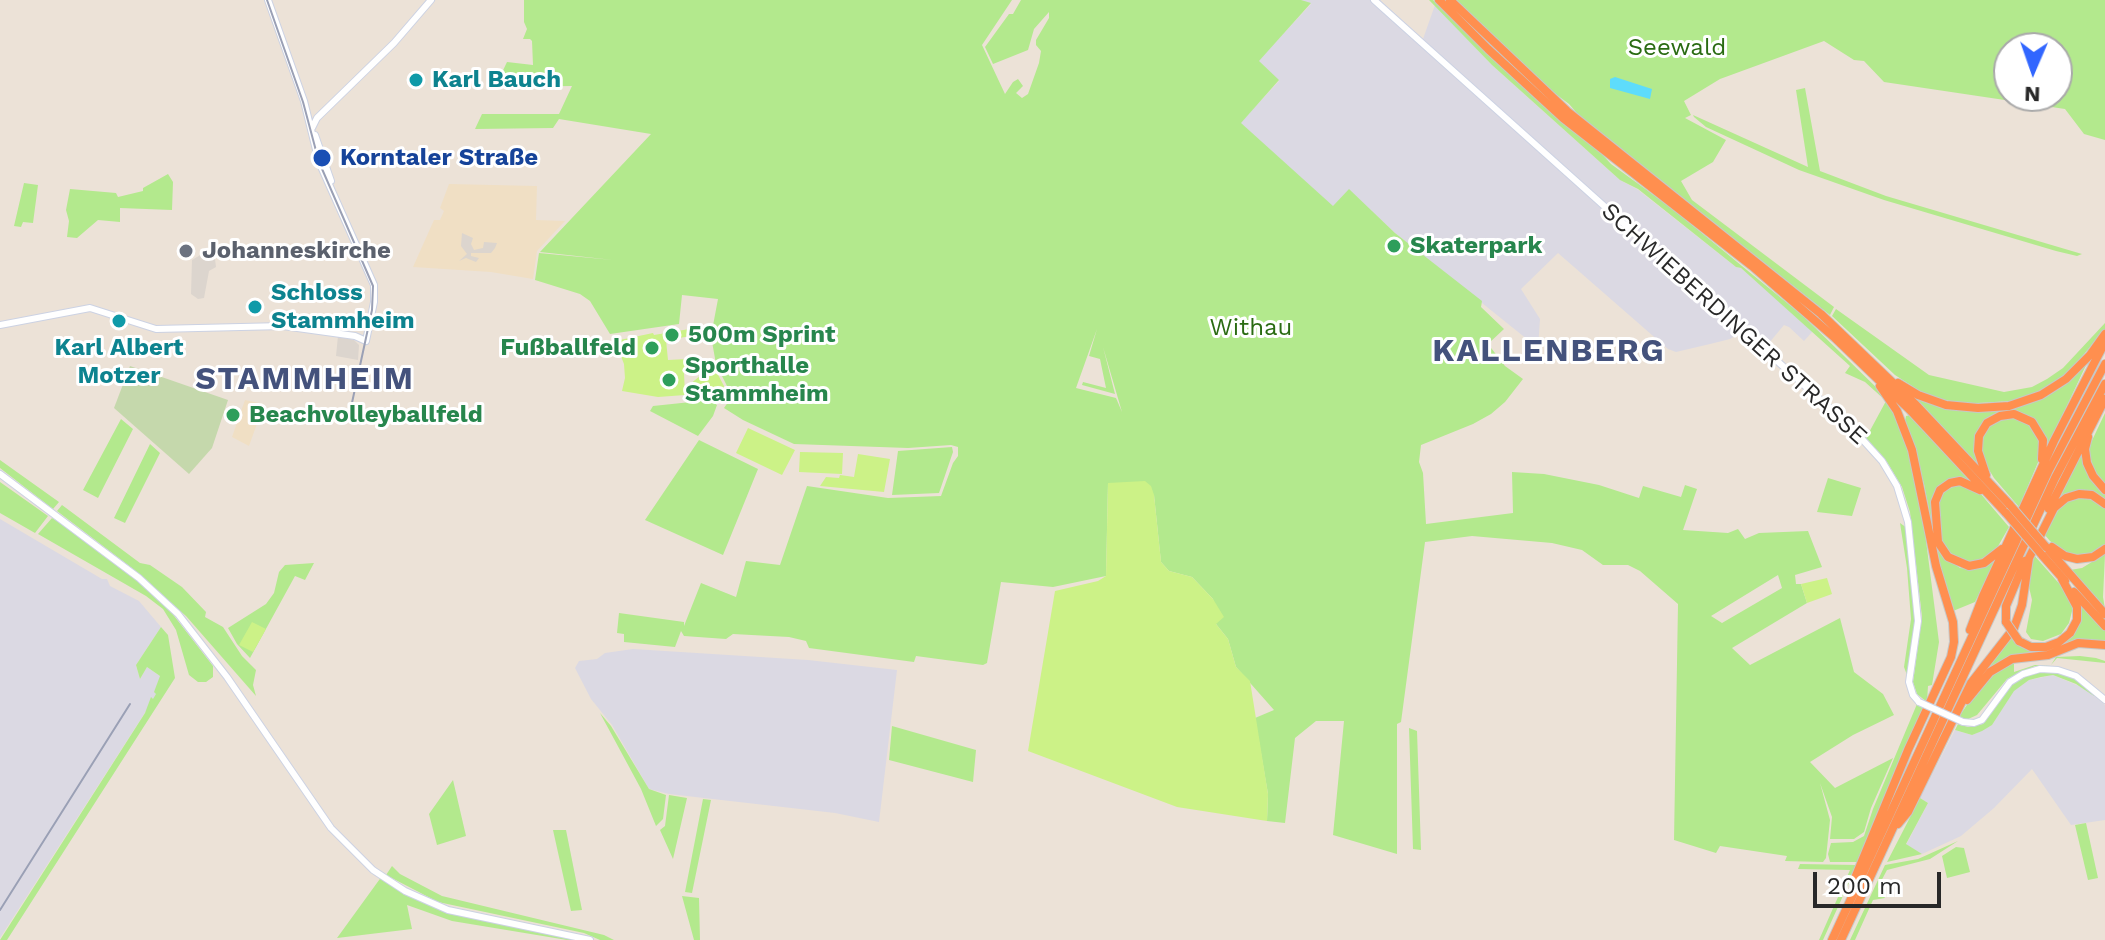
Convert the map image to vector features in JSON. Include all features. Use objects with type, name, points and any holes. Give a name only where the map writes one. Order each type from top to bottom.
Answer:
[{"type":"highway","points":[[1439,0],[1563,118],[1752,266],[1871,372],[1997,503]]},
{"type":"highway","points":[[1450,0],[1567,111],[1821,314],[1990,483],[2008,509],[2105,614]]},
{"type":"highway","points":[[1887,377],[1918,395],[1946,405],[1978,408],[2009,406],[2041,395],[2066,379],[2090,355],[2105,334]]},
{"type":"highway","points":[[1961,660],[1975,615],[2005,547],[2080,387],[2105,342]]},
{"type":"highway","points":[[1832,940],[2048,472],[2105,364]]},
{"type":"highway","points":[[1841,940],[1908,750],[1951,657],[1954,632],[1936,566],[1912,450],[1892,402],[1871,372]]},
{"type":"highway","points":[[1890,834],[2055,478],[2105,384]]},
{"type":"highway","points":[[2005,547],[1984,563],[1962,565],[1942,551],[1936,533],[1935,502],[1940,490],[1960,481],[1974,485],[2008,509],[2034,533],[2046,548],[2077,607],[2077,620],[2061,641],[2035,648],[2019,641],[2006,622],[2006,606],[2025,560],[2092,422],[2105,399]]},
{"type":"highway","points":[[1990,483],[1979,459],[1979,436],[1987,423],[2007,414],[2021,415],[2037,427],[2044,448],[2039,473]]},
{"type":"highway","points":[[2092,422],[2086,444],[2086,459],[2093,476],[2105,490]]},
{"type":"highway","points":[[1870,859],[1908,812],[1977,674],[2014,628],[2022,605],[2028,562],[2054,508],[2066,498],[2079,494],[2092,495],[2105,504]]},
{"type":"highway","points":[[2046,548],[2077,559],[2093,557],[2105,549]]},
{"type":"highway","points":[[2062,579],[2105,626]]},
{"type":"highway","points":[[1955,716],[1983,679],[2006,661],[2048,655],[2078,643],[2105,645]]},
{"type":"street","points":[[0,325],[90,308],[126,318],[149,329],[283,326],[355,336],[366,341],[374,302],[374,285],[319,162],[313,118],[268,0]]},
{"type":"street","points":[[313,118],[394,43],[431,0]]},
{"type":"street","name":"SCHWIEBERDINGER STRASSE","points":[[1374,0],[1852,428],[1882,461],[1897,486],[1908,522],[1918,621],[1909,682],[1919,702],[1963,722],[1974,723],[1982,720],[2010,682],[2040,669],[2058,670],[2076,676],[2105,700]]},
{"type":"street","points":[[0,474],[139,578],[187,624],[331,828],[373,870],[405,891],[448,910],[590,940]]},
{"type":"shaded area","points":[[1301,0],[1380,0],[1423,39],[1435,5],[1492,65],[1620,180],[1637,189],[1741,268],[1813,331],[1804,341],[1784,325],[1764,349],[1744,331],[1730,339],[1676,352],[1668,349],[1558,253],[1521,289],[1540,319],[1538,348],[1395,233],[1349,190],[1333,207],[1240,123],[1279,81],[1258,61],[1311,4]]},
{"type":"shaded area","points":[[449,184],[537,186],[536,220],[565,221],[537,251],[533,279],[491,272],[413,267],[434,220],[440,220],[444,211],[440,208]]},
{"type":"shaded area","points":[[462,233],[473,238],[471,244],[474,250],[483,248],[484,242],[497,243],[491,253],[471,253],[471,256],[479,258],[476,262],[466,258],[459,261],[467,254],[461,246]]},
{"type":"shaded area","points":[[207,251],[214,251],[216,267],[209,271],[204,298],[198,299],[191,294],[192,260]]},
{"type":"shaded area","points":[[338,336],[354,340],[359,345],[358,360],[336,356]]},
{"type":"shaded area","points":[[245,400],[264,404],[249,446],[232,437]]},
{"type":"shaded area","points":[[0,519],[102,579],[107,579],[110,586],[139,601],[161,627],[136,665],[140,679],[147,667],[160,676],[157,694],[0,938]]},
{"type":"shaded area","points":[[633,649],[808,660],[897,670],[879,822],[835,813],[649,789],[612,725],[591,699],[575,668],[579,661]]},
{"type":"shaded area","points":[[2053,675],[2086,689],[2105,705],[2105,820],[2071,825],[2032,769],[1961,836],[1922,854],[1906,845],[1928,803],[1920,798],[1955,730],[1972,735],[1992,725],[2013,691],[2029,680]]},
{"type":"green space","name":"Withau","points":[[524,0],[1012,0],[982,45],[1005,94],[1018,79],[1023,86],[1016,93],[1022,98],[1028,94],[1039,63],[1041,51],[1036,40],[1049,18],[1049,12],[1034,29],[1028,50],[993,64],[985,47],[1021,0],[1301,0],[1311,3],[1259,61],[1279,80],[1241,123],[1333,206],[1349,189],[1395,233],[1482,301],[1481,307],[1504,329],[1488,344],[1505,366],[1523,379],[1491,414],[1421,445],[1419,462],[1423,473],[1426,524],[1513,513],[1512,472],[1544,474],[1599,485],[1639,498],[1643,486],[1681,497],[1685,485],[1697,489],[1683,530],[1728,533],[1738,529],[1745,539],[1759,533],[1808,531],[1822,567],[1795,575],[1796,584],[1801,584],[1807,603],[1732,648],[1750,665],[1840,618],[1854,672],[1883,694],[1894,715],[1853,735],[1810,762],[1835,788],[1893,758],[1864,832],[1854,839],[1830,839],[1832,817],[1820,783],[1830,820],[1823,862],[1785,861],[1787,856],[1720,846],[1716,853],[1674,840],[1678,604],[1640,571],[1628,565],[1603,565],[1582,550],[1552,543],[1472,536],[1425,542],[1401,722],[1397,724],[1397,854],[1333,835],[1344,721],[1316,721],[1295,738],[1285,823],[1267,821],[1268,794],[1255,718],[1274,710],[1236,667],[1228,639],[1216,624],[1213,599],[1192,577],[1169,571],[1161,562],[1154,495],[1108,483],[1106,576],[1053,587],[1001,582],[987,663],[983,665],[916,656],[914,662],[809,648],[806,641],[789,637],[733,634],[726,639],[684,636],[681,631],[675,647],[624,642],[624,634],[617,633],[619,613],[684,622],[684,626],[701,583],[736,597],[746,561],[780,565],[807,486],[888,498],[941,496],[958,456],[958,447],[794,444],[724,408],[735,392],[729,390],[716,364],[711,336],[718,299],[682,295],[679,324],[610,334],[590,301],[580,294],[535,280],[539,253],[613,260],[540,252],[651,134],[559,119],[553,128],[475,129],[482,114],[559,114],[572,86],[495,87],[507,62],[533,65],[532,41],[523,39],[527,29]],"holes":[[[1097,329],[1089,356],[1100,359],[1106,388],[1083,382],[1082,385],[1115,394],[1103,347],[1122,412],[1116,398],[1076,388]],[[1778,575],[1782,588],[1722,623],[1711,616]]]},
{"type":"green space","points":[[1429,0],[1433,0],[1611,164],[1670,207],[1803,316],[1881,392],[1900,424],[1910,453],[1924,525],[1939,642],[1927,702],[1917,694],[1913,682],[1922,617],[1910,512],[1902,487],[1887,462],[1866,438],[1886,401],[1865,382],[1845,373],[1850,366],[1741,268],[1638,189],[1620,180],[1492,65]]},
{"type":"green space","name":"Seewald","points":[[1455,0],[2105,0],[2105,140],[2084,134],[2067,112],[2073,112],[2073,32],[1993,32],[1993,98],[1884,82],[1864,61],[1854,60],[1824,41],[1720,79],[1684,101],[1691,115],[1685,118],[1726,140],[1713,162],[1681,181],[1692,200],[1834,307],[1830,315],[1583,120],[1569,104],[1541,83]]},
{"type":"green space","points":[[1805,88],[1820,171],[1886,196],[2082,254],[2077,256],[2056,251],[1884,200],[1799,170],[1706,127],[1693,115],[1808,167],[1796,90]]},
{"type":"green space","points":[[168,174],[173,182],[172,210],[120,208],[120,222],[98,220],[77,238],[67,237],[69,221],[66,210],[70,189],[116,193],[118,197],[143,191],[143,188]]},
{"type":"green space","points":[[24,183],[38,185],[33,223],[23,222],[21,227],[14,226]]},
{"type":"green space","points":[[1836,309],[1929,375],[2004,392],[2032,387],[2047,379],[2063,368],[2105,323],[2105,329],[2069,372],[2039,392],[2012,401],[1961,404],[1926,395],[1895,375],[1832,316]]},
{"type":"green space","points":[[713,325],[710,333],[666,340],[668,360],[687,359],[685,395],[658,397],[622,391],[624,364],[615,341]]},
{"type":"green space","points":[[2088,361],[2047,448],[2041,428],[2030,417],[2014,410],[2001,411],[1985,421],[1975,453],[1981,469],[1905,390],[1943,406],[2018,406]]},
{"type":"green space","points":[[713,365],[725,388],[699,394],[689,385]]},
{"type":"green space","points":[[130,366],[228,400],[212,448],[189,474],[114,408]]},
{"type":"green space","points":[[710,400],[717,405],[698,436],[650,411],[653,406]]},
{"type":"green space","points":[[2105,413],[2105,485],[2095,474],[2088,449]]},
{"type":"green space","points":[[1911,415],[1975,483],[1958,478],[1946,481],[1933,496],[1933,529],[1924,484],[1905,421],[1906,416]]},
{"type":"green space","points":[[2008,416],[2029,422],[2040,442],[2039,460],[2019,507],[1994,478],[1982,458],[1982,438],[1989,425]]},
{"type":"green space","points":[[121,419],[133,429],[98,498],[83,490]]},
{"type":"green space","points":[[748,428],[795,450],[782,475],[736,453]]},
{"type":"green space","points":[[699,440],[758,469],[723,555],[645,520]]},
{"type":"green space","points":[[150,444],[160,453],[125,523],[114,518]]},
{"type":"green space","points":[[952,447],[939,493],[892,495],[898,451]]},
{"type":"green space","points":[[800,452],[843,453],[842,474],[799,472]]},
{"type":"green space","points":[[2082,452],[2105,493],[2105,499],[2093,492],[2060,496]]},
{"type":"green space","points":[[858,454],[890,459],[884,492],[820,486],[826,477],[854,477]]},
{"type":"green space","points":[[0,460],[59,502],[53,509],[0,468]]},
{"type":"green space","points":[[1828,478],[1861,488],[1852,516],[1817,512]]},
{"type":"green space","points":[[1145,481],[1154,495],[1161,562],[1169,571],[1192,577],[1213,599],[1224,617],[1216,624],[1228,639],[1236,667],[1250,681],[1268,794],[1267,821],[1177,807],[1028,751],[1055,591],[1098,581],[1106,576],[1108,483]]},
{"type":"green space","points":[[0,482],[48,516],[35,533],[0,513]]},
{"type":"green space","points":[[1959,484],[1980,493],[2009,527],[1997,548],[1985,559],[1972,563],[1951,556],[1940,535],[1938,505],[1942,492]]},
{"type":"green space","points":[[2089,497],[2105,507],[2105,544],[2093,553],[2077,556],[2066,552],[2044,534],[2058,506],[2070,499]]},
{"type":"green space","points":[[62,505],[140,563],[150,565],[182,587],[206,612],[205,617],[223,627],[242,656],[256,670],[253,685],[256,696],[186,616],[128,565],[57,511]]},
{"type":"green space","points":[[52,518],[141,583],[168,608],[213,666],[213,677],[206,682],[198,682],[189,675],[176,630],[163,609],[146,596],[38,534]]},
{"type":"green space","points":[[1900,523],[1907,528],[1916,615],[1907,675],[1904,667],[1911,619]]},
{"type":"green space","points":[[1933,531],[1940,553],[1960,568],[1970,569],[1995,561],[1975,602],[1953,611],[1944,585]]},
{"type":"green space","points":[[2033,554],[2071,597],[2075,611],[2072,611],[2069,623],[2061,634],[2043,641],[2031,639],[2026,632],[2032,600],[2029,587]]},
{"type":"green space","points":[[2105,554],[2105,609],[2070,570],[2082,568]]},
{"type":"green space","points":[[314,563],[305,580],[295,576],[250,658],[228,628],[266,604],[285,565]]},
{"type":"green space","points":[[1827,578],[1832,594],[1807,603],[1801,584]]},
{"type":"green space","points":[[2076,597],[2105,630],[2105,642],[2083,639],[2047,653],[2015,655],[1978,681],[2011,638],[2029,649],[2072,634]]},
{"type":"green space","points":[[252,622],[266,629],[253,652],[239,645]]},
{"type":"green space","points":[[161,627],[168,635],[175,678],[7,940],[0,940],[145,713],[151,697],[153,699],[156,694],[160,676],[147,667],[140,679],[136,665]]},
{"type":"green space","points":[[2080,656],[2105,661],[2057,658],[2051,665],[2056,657]]},
{"type":"green space","points":[[2014,661],[2014,672],[2035,665],[2051,665],[2035,666],[2007,679],[1977,715],[1966,720],[1959,717],[1978,688],[1993,673]]},
{"type":"green space","points":[[2048,671],[2071,677],[2096,694],[2094,696],[2076,684],[2053,675],[2029,680],[2014,691],[1992,725],[1972,735],[1955,730],[1958,724],[1968,727],[1983,724],[2011,684],[2033,673]]},
{"type":"green space","points":[[1917,704],[1925,708],[1858,862],[1830,862],[1828,854],[1831,843],[1853,842],[1864,836]]},
{"type":"green space","points":[[600,713],[649,789],[666,795],[663,819],[656,826],[641,789]]},
{"type":"green space","points":[[892,726],[976,750],[973,782],[889,760]]},
{"type":"green space","points":[[1409,728],[1417,731],[1421,850],[1413,849]]},
{"type":"green space","points":[[453,780],[466,836],[437,845],[429,814]]},
{"type":"green space","points":[[669,795],[687,798],[673,859],[660,830],[665,826]]},
{"type":"green space","points":[[1920,798],[1928,803],[1906,844],[1922,854],[1887,862]]},
{"type":"green space","points":[[703,799],[711,800],[692,893],[685,892]]},
{"type":"green space","points":[[2086,823],[2098,878],[2088,880],[2075,825]]},
{"type":"green space","points":[[553,830],[566,830],[582,910],[571,911]]},
{"type":"green space","points":[[1958,841],[1930,859],[1887,870],[1878,887],[1885,898],[1873,900],[1855,940],[1850,940],[1885,865],[1918,859]]},
{"type":"green space","points":[[1956,847],[1964,848],[1970,872],[1947,878],[1942,856]]},
{"type":"green space","points":[[1800,864],[1857,865],[1823,940],[1819,940],[1850,870],[1798,869]]},
{"type":"green space","points":[[392,866],[400,874],[442,896],[614,940],[600,940],[584,933],[438,902],[386,875]]},
{"type":"green space","points":[[382,876],[432,904],[590,940],[567,940],[452,921],[407,905],[412,929],[337,938]]},
{"type":"green space","points":[[682,896],[699,898],[700,940],[694,940]]},
{"type":"water","points":[[1615,77],[1652,89],[1650,99],[1610,88],[1610,79]]},
{"type":"tram line","points":[[267,0],[303,102],[319,162],[373,286],[372,310],[350,412]]},
{"type":"railway","points":[[0,910],[130,704]]},
{"type":"place","name":"Karl Bauch","points":[[416,80]]},
{"type":"place","name":"Korntaler Straße","points":[[322,158]]},
{"type":"place","name":"Skaterpark","points":[[1394,246]]},
{"type":"place","name":"Johanneskirche","points":[[186,251]]},
{"type":"place","name":"Schloss Stammheim","points":[[255,307]]},
{"type":"place","name":"Karl Albert Motzer","points":[[119,321]]},
{"type":"place","name":"500m Sprint","points":[[672,335]]},
{"type":"place","name":"Fußballfeld","points":[[652,348]]},
{"type":"place","name":"Sporthalle Stammheim","points":[[669,380]]},
{"type":"place","name":"Beachvolleyballfeld","points":[[233,415]]},
{"type":"district","name":"KALLENBERG","points":[[1549,352]]},
{"type":"district","name":"STAMMHEIM","points":[[305,380]]}]
